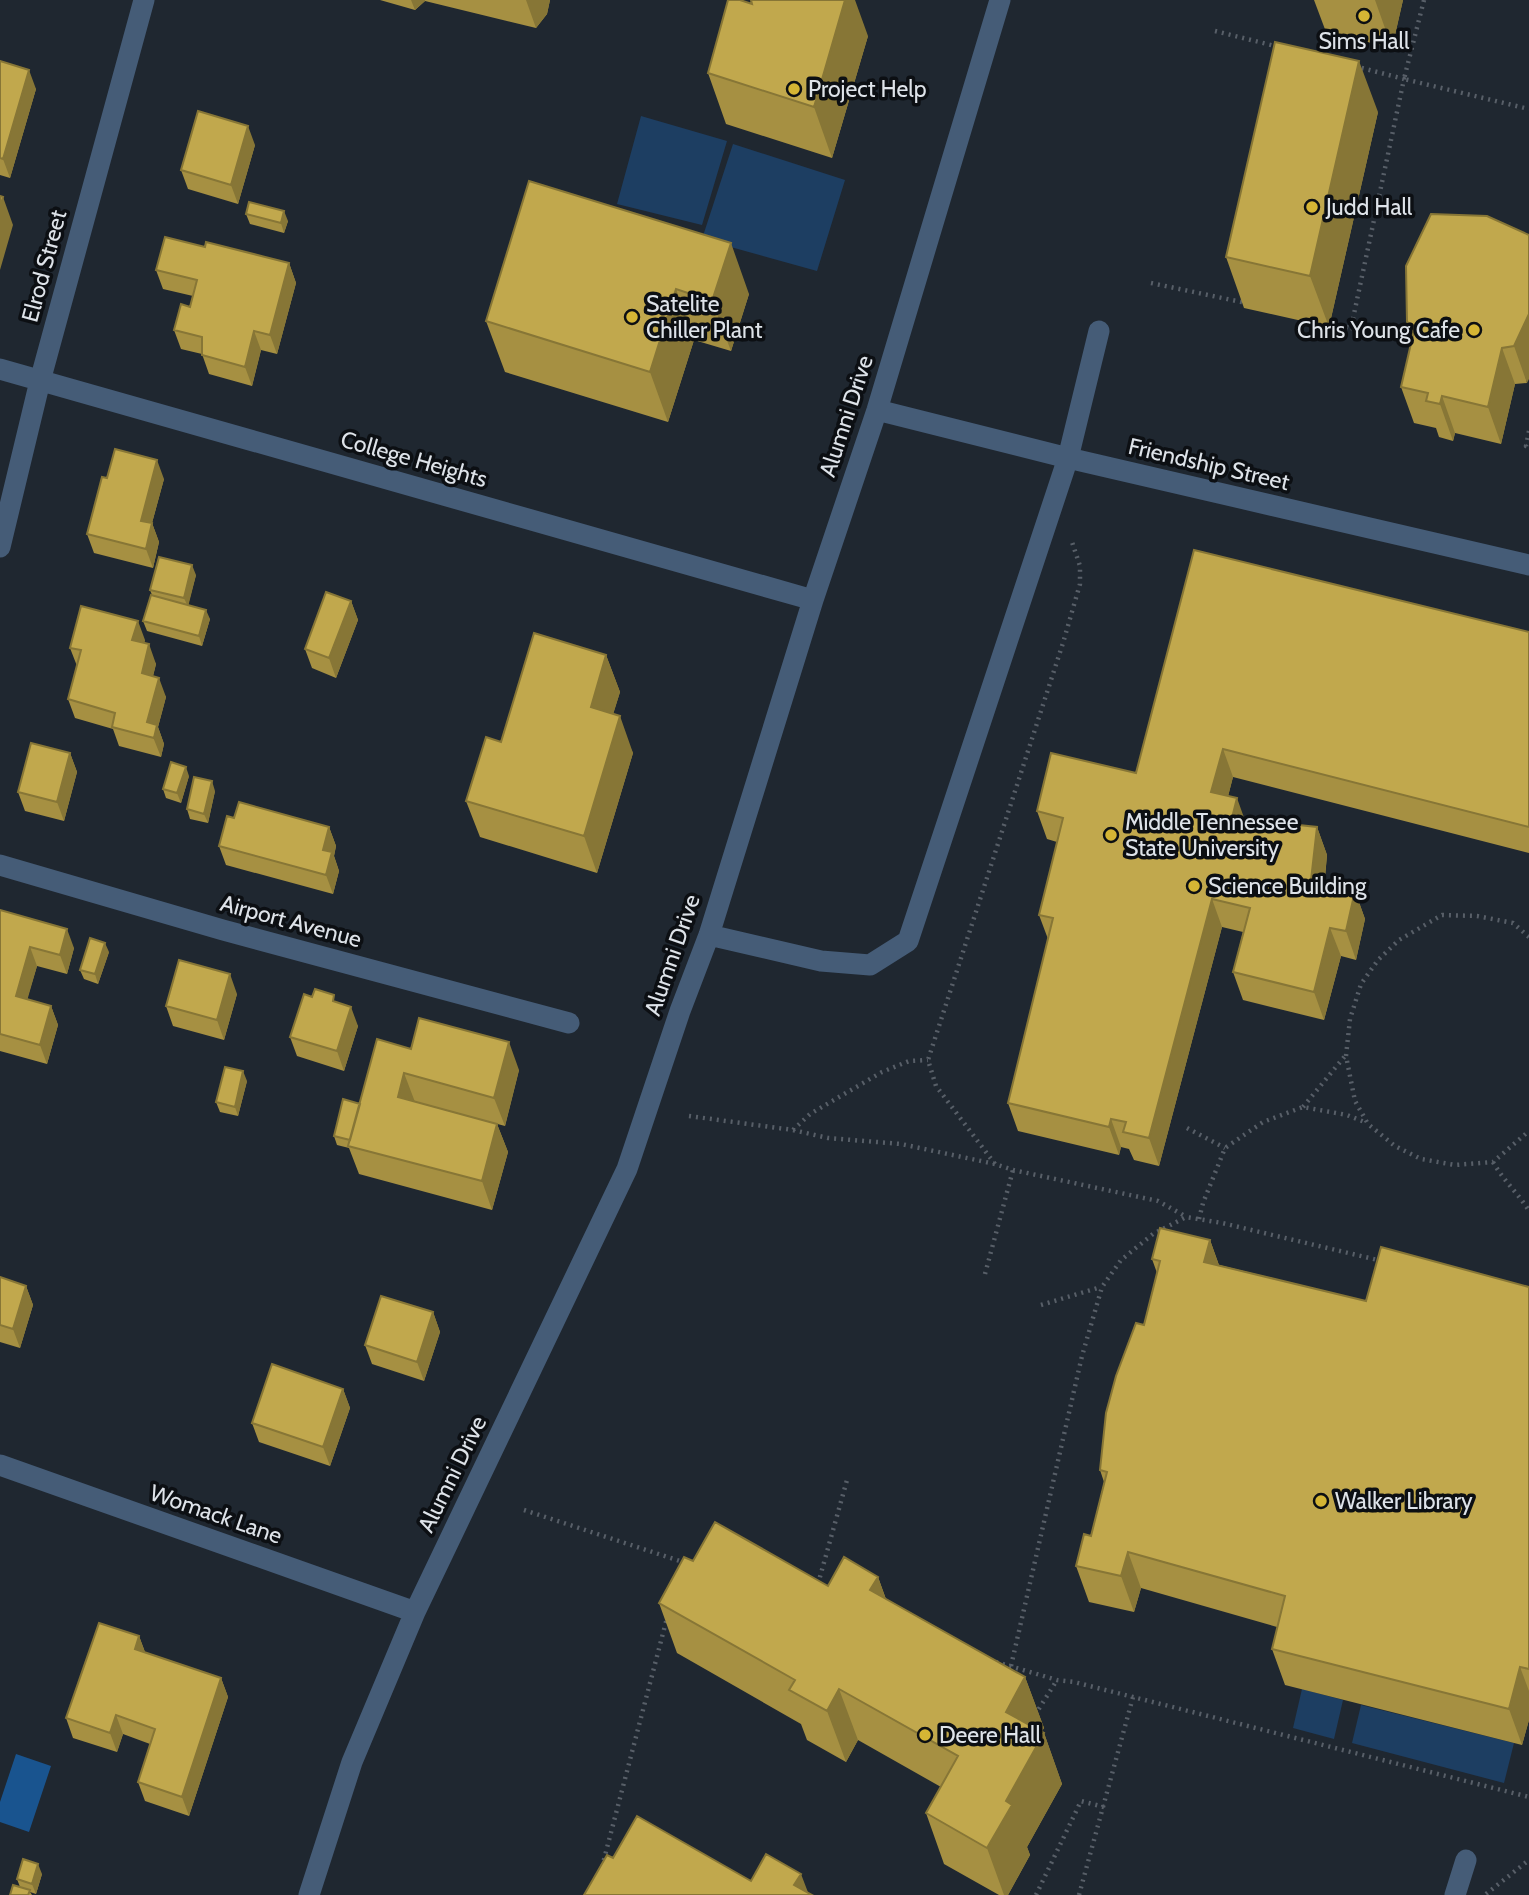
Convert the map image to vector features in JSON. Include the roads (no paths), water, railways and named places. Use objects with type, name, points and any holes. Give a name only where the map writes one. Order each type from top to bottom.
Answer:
[{"type":"street","name":"Elrod Street","points":[[0,547],[40,381],[144,0]]},
{"type":"street","name":"Alumni Drive","points":[[309,1895],[352,1762],[415,1612],[627,1169],[680,1011],[709,935],[813,600],[877,410],[1000,0]]},
{"type":"street","points":[[709,935],[821,961],[870,965],[908,941],[1068,458],[1099,331]]},
{"type":"street","name":"College Heights","points":[[0,369],[813,600]]},
{"type":"street","name":"Friendship Street","points":[[877,410],[1068,458],[1529,565]]},
{"type":"street","name":"Airport Avenue","points":[[0,865],[223,930],[569,1023]]},
{"type":"street","name":"Womack Lane","points":[[0,1465],[415,1612]]},
{"type":"street","points":[[1455,1895],[1466,1860]]},
{"type":"place","name":"Sims Hall","points":[[1364,16]]},
{"type":"place","name":"Project Help","points":[[794,89]]},
{"type":"place","name":"Judd Hall","points":[[1312,207]]},
{"type":"place","name":"Satelite Chiller Plant","points":[[632,317]]},
{"type":"place","name":"Chris Young Cafe","points":[[1474,330]]},
{"type":"place","name":"Middle Tennessee State University","points":[[1111,835]]},
{"type":"place","name":"Science Building","points":[[1194,886]]},
{"type":"place","name":"Walker Library","points":[[1321,1501]]},
{"type":"place","name":"Deere Hall","points":[[925,1735]]}]
